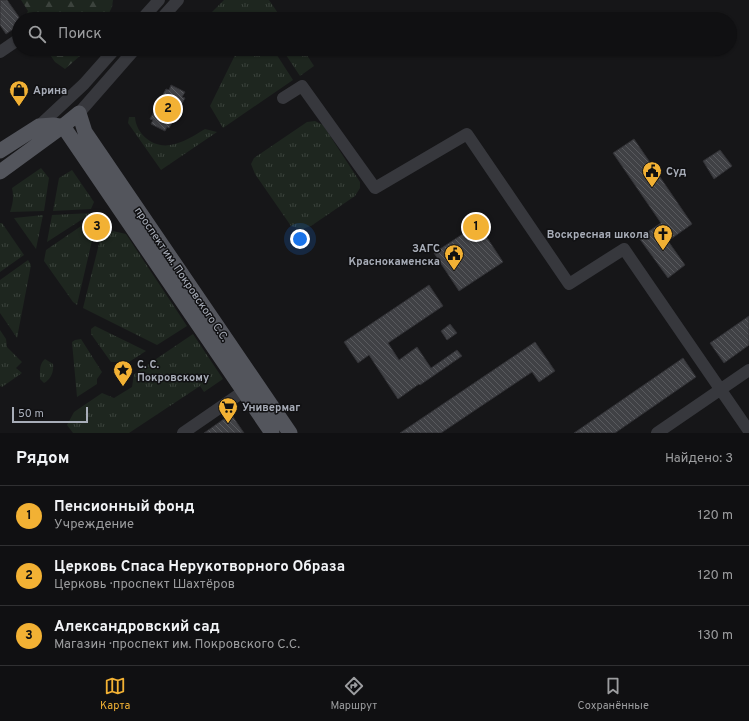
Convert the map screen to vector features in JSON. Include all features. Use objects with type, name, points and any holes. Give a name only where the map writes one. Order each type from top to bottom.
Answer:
[{"type":"main road","points":[[0,172],[63,126],[78,113]]},
{"type":"main road","name":"проспект им. Покровского С.С.","points":[[78,113],[85,132],[290,433]]},
{"type":"main road","points":[[0,151],[39,126],[63,126],[85,132]]},
{"type":"main road","name":"проспект им. Покровского С.С.","points":[[63,126],[272,433]]},
{"type":"street","points":[[148,12],[159,0]]},
{"type":"street","points":[[167,12],[178,0]]},
{"type":"street","points":[[0,52],[12,44]]},
{"type":"street","points":[[39,126],[76,92],[109,56]]},
{"type":"street","points":[[78,113],[129,56]]},
{"type":"street","points":[[283,98],[302,86],[375,188],[467,134],[569,284],[624,249],[749,431]]},
{"type":"street","points":[[63,126],[67,109],[76,92]]},
{"type":"street","points":[[657,433],[749,370]]},
{"type":"street","points":[[183,433],[244,391]]},
{"type":"green space","points":[[21,0],[113,0],[110,12],[28,11]]},
{"type":"green space","points":[[224,0],[269,0],[277,12],[212,12]]},
{"type":"green space","points":[[51,56],[80,56],[65,69],[55,62]]},
{"type":"green space","points":[[235,56],[278,56],[293,80],[223,128],[210,106]]},
{"type":"green space","points":[[287,56],[308,56],[314,66],[300,76]]},
{"type":"green space","points":[[129,117],[135,117],[138,129],[142,134],[152,142],[158,144],[170,145],[180,142],[205,129],[217,132],[161,170],[128,123]]},
{"type":"green space","points":[[315,121],[323,125],[360,182],[360,188],[355,196],[311,226],[302,229],[291,226],[255,174],[251,164],[254,158],[307,122]]},
{"type":"green space","points":[[41,168],[49,178],[44,211],[10,212],[13,200],[12,188]]},
{"type":"green space","points":[[72,170],[94,202],[91,209],[53,211],[59,178]]},
{"type":"green space","points":[[92,213],[47,242],[52,215]]},
{"type":"green space","points":[[43,215],[36,249],[14,218]]},
{"type":"green space","points":[[87,222],[94,232],[77,305],[73,302],[44,261],[46,250]]},
{"type":"green space","points":[[0,223],[2,223],[24,255],[0,272]]},
{"type":"green space","points":[[113,231],[126,234],[187,326],[157,345],[83,308],[100,240]]},
{"type":"green space","points":[[28,260],[31,265],[17,338],[0,313],[0,280]]},
{"type":"green space","points":[[95,326],[146,351],[126,364],[111,362],[91,334],[91,329]]},
{"type":"green space","points":[[0,330],[6,339],[7,347],[22,362],[16,368],[22,373],[2,387],[0,386]]},
{"type":"green space","points":[[193,334],[223,379],[204,392],[200,386],[129,433],[73,433],[67,425],[74,412],[102,393],[114,398],[132,387],[134,374]]},
{"type":"green space","points":[[81,339],[102,372],[97,379],[97,384],[77,397],[72,342]]},
{"type":"green space","points":[[45,359],[53,364],[53,367],[50,377],[44,383],[40,379],[40,370]]},
{"type":"building","points":[[0,0],[7,0],[15,12],[12,12],[12,30],[6,34],[0,25]]},
{"type":"building","points":[[171,85],[185,92],[182,97],[185,98],[169,128],[167,127],[165,131],[151,124],[153,120],[150,119],[166,89],[169,90]]},
{"type":"building","name":"Суд","points":[[634,139],[692,224],[668,241],[685,265],[668,278],[639,238],[661,223],[613,153]]},
{"type":"building","points":[[720,150],[732,166],[714,179],[703,161]]},
{"type":"building","points":[[97,218],[105,229],[97,235],[90,224]]},
{"type":"building","points":[[478,224],[503,262],[459,291],[434,253]]},
{"type":"building","points":[[429,285],[443,306],[388,343],[399,360],[417,347],[431,368],[457,350],[462,356],[398,399],[369,355],[358,363],[344,342]]},
{"type":"building","points":[[749,316],[749,345],[724,363],[710,343]]},
{"type":"building","points":[[450,324],[457,333],[447,340],[441,331]]},
{"type":"building","points":[[535,342],[555,371],[539,382],[532,372],[441,433],[400,433]]},
{"type":"building","points":[[683,358],[696,377],[615,433],[574,433]]},
{"type":"building","name":"Универмаг","points":[[231,414],[244,433],[204,433]]},
{"type":"place","name":"Арина","points":[[19,107]]},
{"type":"place","name":"Церковь Спаса Нерукотворного Образа","points":[[168,109]]},
{"type":"place","name":"Суд","points":[[652,188]]},
{"type":"place","name":"Александровский сад","points":[[97,227]]},
{"type":"place","name":"Пенсионный фонд","points":[[476,227]]},
{"type":"place","name":"Воскресная школа","points":[[663,251]]},
{"type":"place","name":"ЗАГС Краснокаменска","points":[[454,271]]},
{"type":"place","name":"С. С. Покровскому","points":[[123,387]]},
{"type":"place","name":"Универмаг","points":[[228,424]]}]
